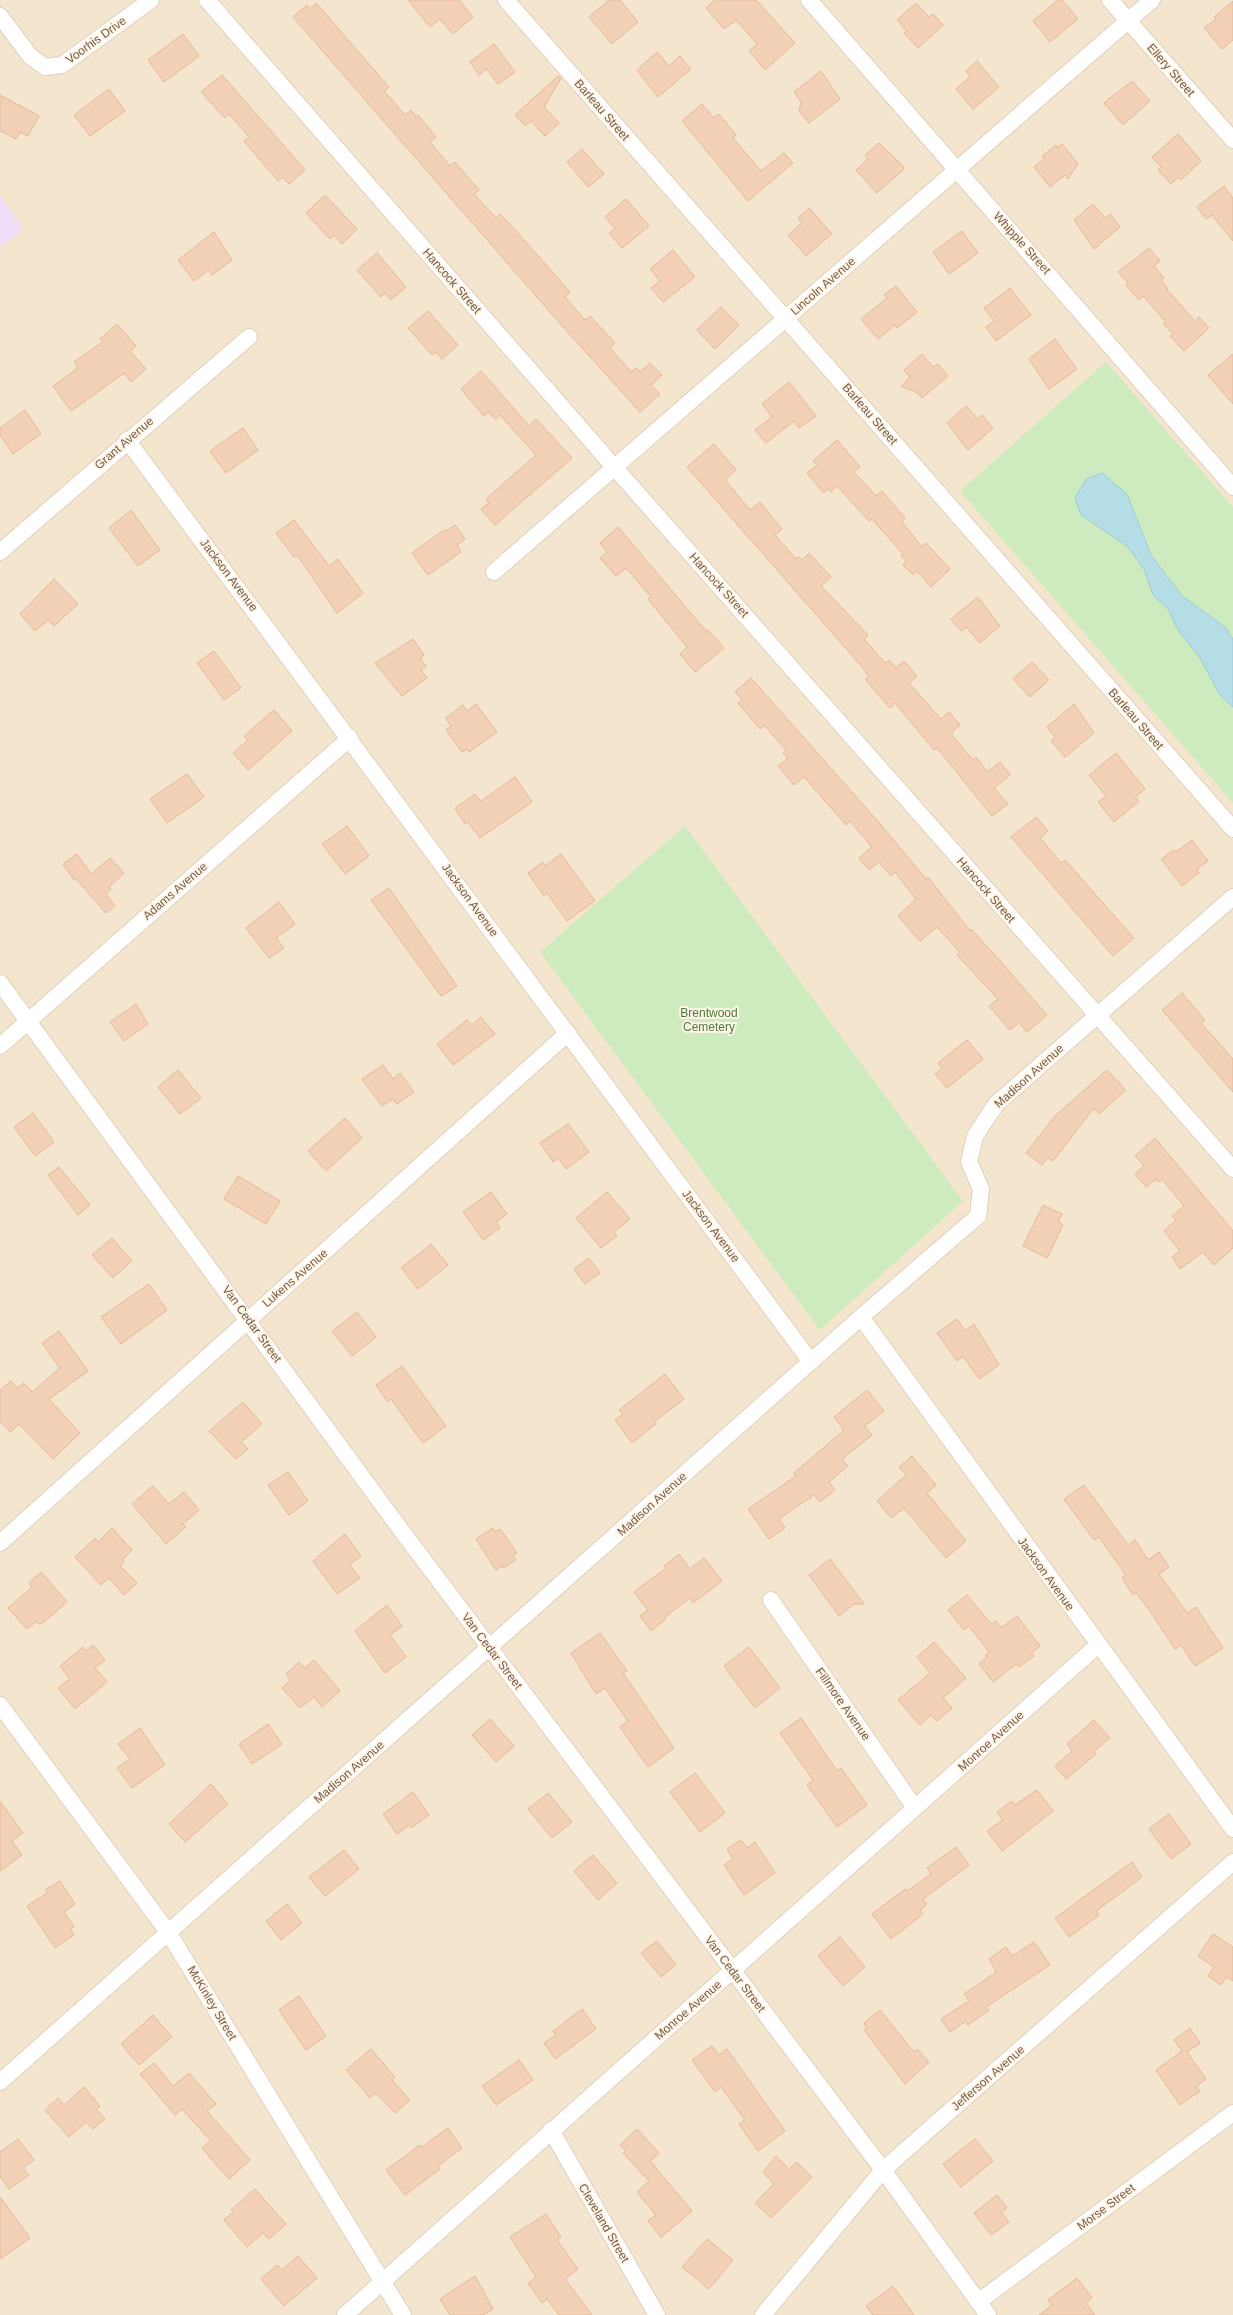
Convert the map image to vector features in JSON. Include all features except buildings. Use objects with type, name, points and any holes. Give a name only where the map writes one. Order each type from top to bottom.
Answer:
[{"type":"street","name":"Voorhis Drive","points":[[0,16],[30,56],[45,67],[62,65],[151,0]]},
{"type":"street","name":"Hancock Street","points":[[207,0],[615,468],[1233,1169]]},
{"type":"street","name":"Barleau Street","points":[[506,0],[1233,829]]},
{"type":"street","name":"Whipple Street","points":[[810,0],[1233,487]]},
{"type":"street","name":"Ellery Street","points":[[1110,0],[1233,140]]},
{"type":"street","name":"Lincoln Avenue","points":[[494,572],[1152,0]]},
{"type":"street","name":"Grant Avenue","points":[[0,552],[249,336]]},
{"type":"street","name":"Jackson Avenue","points":[[127,440],[350,738],[811,1362]]},
{"type":"street","name":"Adams Avenue","points":[[0,1046],[350,738]]},
{"type":"street","name":"Madison Avenue","points":[[0,2082],[861,1317],[978,1216],[982,1189],[969,1162],[975,1136],[996,1104],[1233,897]]},
{"type":"street","name":"Van Cedar Street","points":[[0,983],[401,1530],[883,2170],[983,2308]]},
{"type":"street","name":"Lukens Avenue","points":[[0,1543],[568,1033]]},
{"type":"street","name":"Jackson Avenue","points":[[861,1317],[1233,1829]]},
{"type":"street","name":"Fillmore Avenue","points":[[771,1600],[915,1808]]},
{"type":"street","name":"Monroe Avenue","points":[[345,2315],[1098,1645]]},
{"type":"street","name":"McKinley Street","points":[[0,1705],[168,1932],[403,2315]]},
{"type":"street","name":"Jefferson Avenue","points":[[764,2315],[883,2170],[1233,1862]]},
{"type":"street","name":"Morse Street","points":[[983,2308],[1233,2113]]},
{"type":"street","name":"Cleveland Street","points":[[551,2130],[657,2315]]},
{"type":"shaded area","points":[[0,0],[1233,0],[1233,2315],[0,2315]]},
{"type":"shaded area","points":[[0,196],[23,228],[0,248]]},
{"type":"green space","points":[[1106,362],[1233,507],[1233,803],[960,491]]},
{"type":"green space","name":"Brentwood Cemetery","points":[[685,826],[963,1201],[820,1330],[540,952]]},
{"type":"water","points":[[1102,473],[1127,494],[1151,555],[1182,596],[1225,627],[1233,639],[1233,707],[1220,695],[1200,658],[1178,630],[1168,609],[1153,595],[1144,569],[1127,546],[1081,515],[1075,498],[1086,479]]}]
